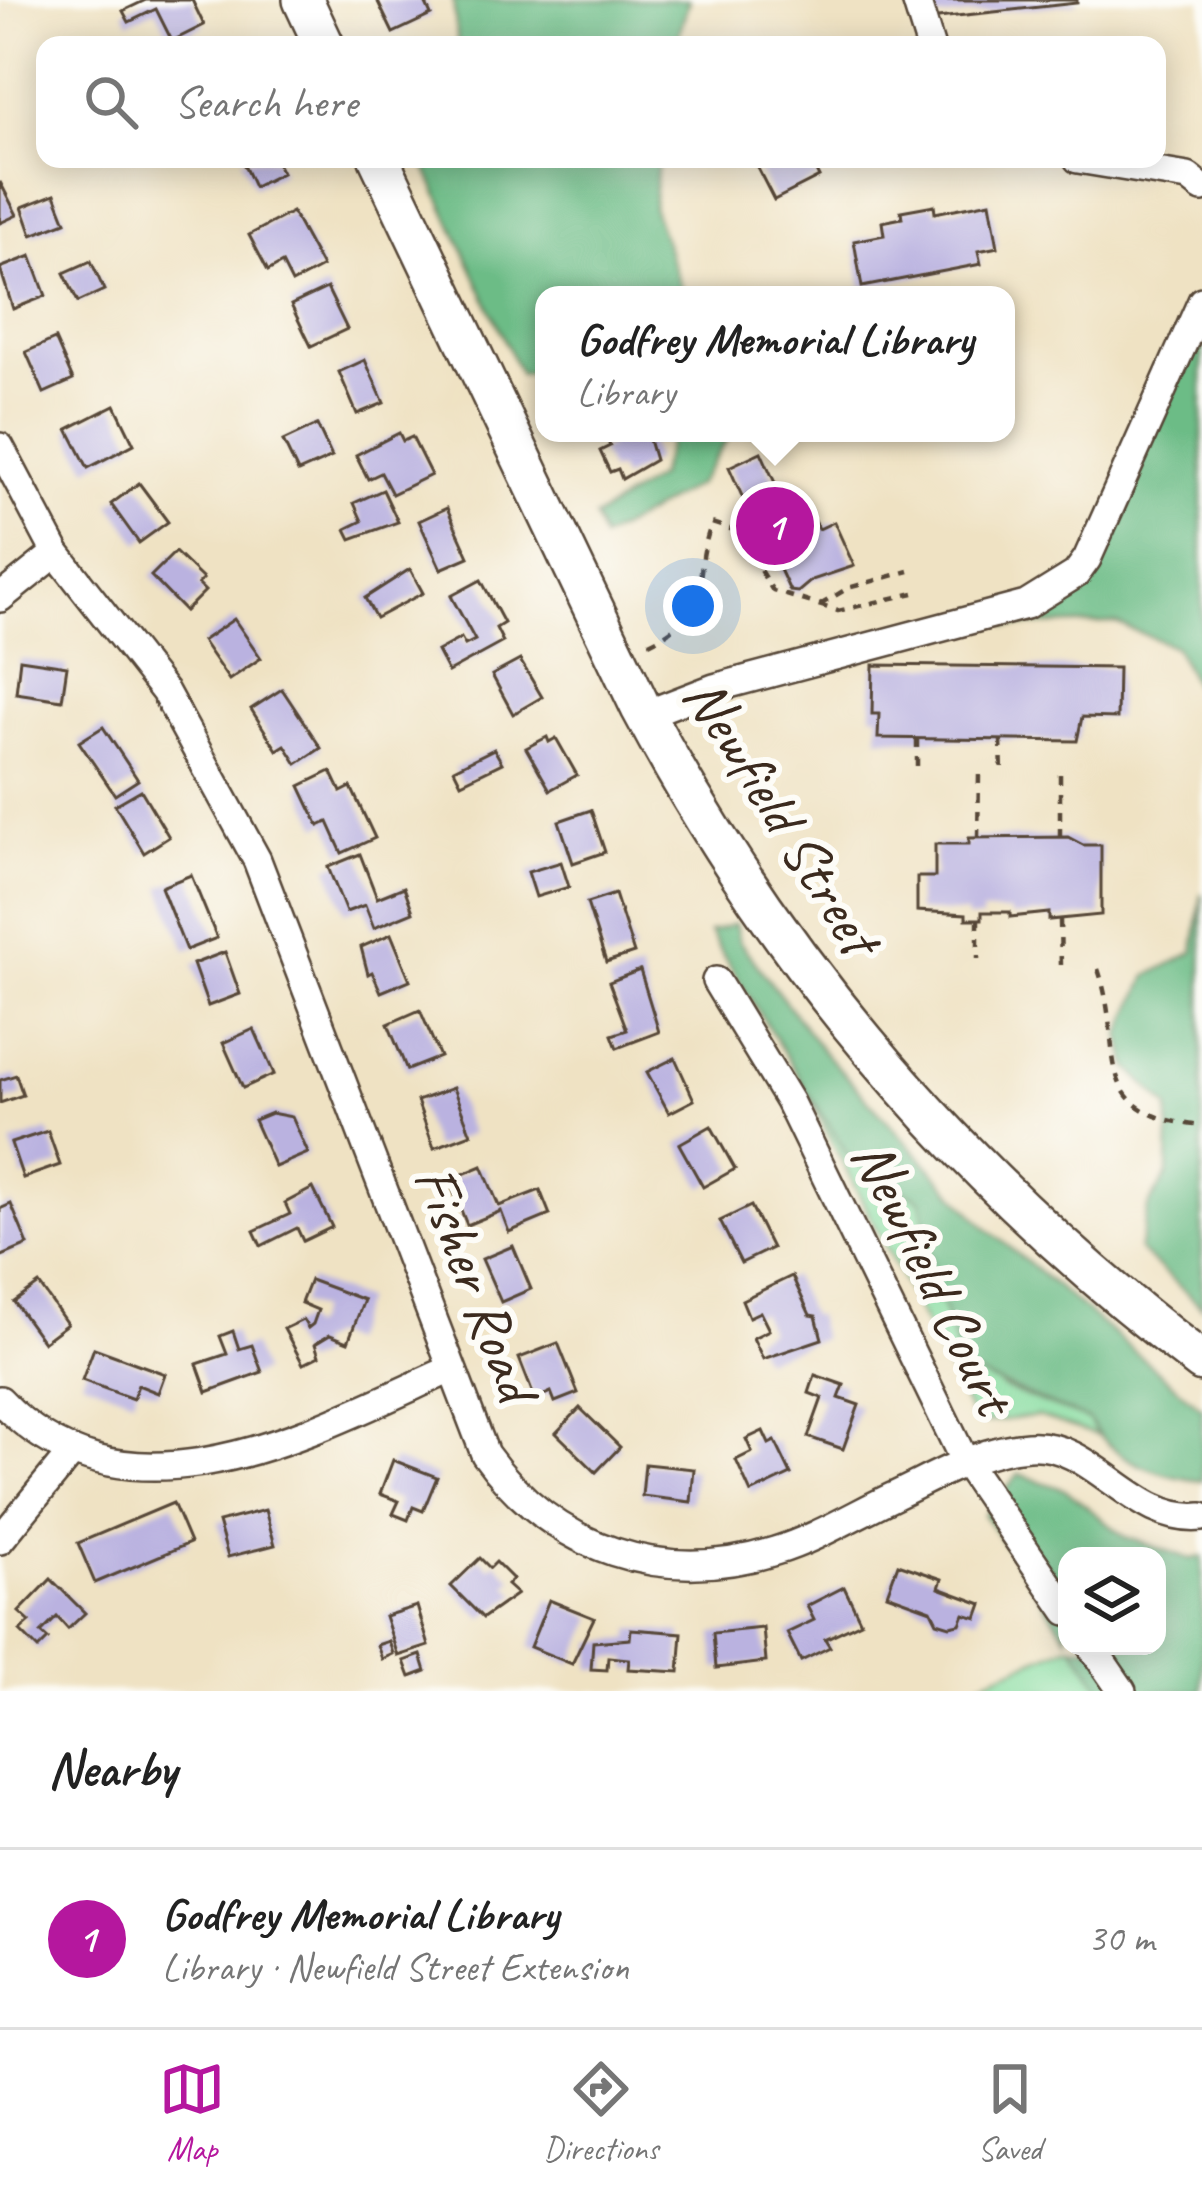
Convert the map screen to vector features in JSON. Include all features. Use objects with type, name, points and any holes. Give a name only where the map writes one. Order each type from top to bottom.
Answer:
[{"type":"main road","points":[[303,0],[320,36]]},
{"type":"main road","name":"Newfield Street","points":[[383,168],[644,715],[738,878],[870,1052],[982,1175],[1053,1243],[1202,1362]]},
{"type":"street","points":[[916,0],[927,36]]},
{"type":"street","points":[[1133,168],[1188,177],[1202,188]]},
{"type":"street","points":[[644,715],[714,688],[1026,605],[1076,574],[1156,411],[1202,301]]},
{"type":"street","name":"Fisher Road","points":[[0,447],[56,553],[165,692],[257,860],[485,1454],[527,1506],[582,1542],[644,1562],[710,1564],[779,1550],[965,1462],[1041,1446],[1078,1460],[1162,1513],[1202,1517]]},
{"type":"street","points":[[0,598],[56,553]]},
{"type":"street","name":"Newfield Court","points":[[716,981],[789,1102],[965,1462],[1058,1598]]},
{"type":"street","points":[[1,1404],[72,1452],[153,1466],[220,1461],[348,1415],[451,1370]]},
{"type":"street","points":[[0,1540],[72,1452]]},
{"type":"street","points":[[1097,1655],[1122,1691]]},
{"type":"path","points":[[647,644],[685,621],[698,603],[712,523],[740,532],[773,591],[820,605],[857,609],[914,592]]},
{"type":"path","points":[[754,562],[762,558]]},
{"type":"path","points":[[820,605],[848,588],[909,571]]},
{"type":"path","points":[[917,739],[917,774]]},
{"type":"path","points":[[1001,740],[1002,774]]},
{"type":"path","points":[[978,838],[979,774]]},
{"type":"path","points":[[1060,774],[1060,837]]},
{"type":"path","points":[[978,919],[978,959]]},
{"type":"path","points":[[1060,920],[1061,967]]},
{"type":"path","points":[[1098,969],[1110,1004],[1112,1063],[1122,1096],[1145,1114],[1198,1125]]},
{"type":"green space","points":[[453,0],[689,0],[679,36],[457,36]]},
{"type":"green space","points":[[426,168],[657,168],[653,209],[681,286],[535,286],[535,372],[520,374]]},
{"type":"green space","points":[[1202,328],[1202,701],[1175,647],[1116,623],[1006,626],[1072,597]]},
{"type":"green space","points":[[669,442],[725,442],[698,484],[602,539],[594,518],[658,477]]},
{"type":"green space","points":[[1202,893],[1202,1307],[1139,1250],[1148,1207],[1168,1174],[1169,1108],[1128,1067],[1121,1035],[1147,976],[1194,952]]},
{"type":"green space","points":[[735,924],[739,941],[822,1050],[986,1228],[1202,1408],[1202,1481],[1138,1464],[1110,1446],[1089,1420],[963,1369],[938,1292],[921,1200],[850,1159],[709,932]]},
{"type":"green space","points":[[798,1075],[850,1159],[921,1200],[930,1227],[938,1292],[1002,1388],[1089,1420],[1097,1435],[1038,1416],[980,1423],[970,1413]]},
{"type":"green space","points":[[1019,1474],[1066,1490],[1125,1537],[1155,1547],[1058,1547],[1058,1623],[984,1515]]},
{"type":"green space","points":[[1166,1551],[1191,1559],[1202,1557],[1202,1691],[1104,1691],[1080,1655],[1166,1655]]},
{"type":"green space","points":[[1058,1650],[1058,1655],[1080,1655],[1104,1691],[959,1691]]},
{"type":"building","points":[[146,0],[192,0],[204,25],[182,36],[170,36],[156,9],[129,22],[123,11]]},
{"type":"building","points":[[377,0],[424,0],[431,15],[393,33]]},
{"type":"building","points":[[926,0],[1077,0],[1077,3],[928,19]]},
{"type":"building","points":[[245,168],[280,168],[282,173],[254,187]]},
{"type":"building","points":[[758,168],[814,168],[819,177],[774,200]]},
{"type":"building","points":[[0,182],[17,215],[0,223]]},
{"type":"building","points":[[55,194],[66,222],[32,235],[22,207]]},
{"type":"building","points":[[990,202],[998,247],[978,251],[981,264],[862,286],[854,241],[884,235],[882,222],[902,218],[901,211],[934,205],[935,213]]},
{"type":"building","points":[[292,212],[322,267],[292,283],[282,263],[268,271],[249,235]]},
{"type":"building","points":[[31,256],[46,296],[13,309],[0,268]]},
{"type":"building","points":[[91,261],[104,290],[78,302],[64,273]]},
{"type":"building","points":[[327,288],[347,329],[311,346],[291,305]]},
{"type":"building","points":[[55,339],[73,380],[44,393],[26,352]]},
{"type":"building","points":[[365,360],[384,403],[357,414],[339,372]]},
{"type":"building","points":[[115,405],[134,444],[88,468],[68,429]]},
{"type":"building","points":[[317,425],[332,457],[298,472],[283,441]]},
{"type":"building","points":[[399,433],[403,441],[412,437],[431,475],[392,494],[381,473],[368,479],[356,455]]},
{"type":"building","points":[[608,442],[650,442],[655,460],[622,479],[618,469],[610,472],[600,451],[610,446]]},
{"type":"building","points":[[761,452],[796,529],[815,521],[819,529],[834,522],[854,566],[812,580],[798,592],[790,591],[777,563],[767,567],[757,546],[763,543],[729,467]]},
{"type":"building","points":[[139,483],[168,522],[139,543],[111,504]]},
{"type":"building","points":[[383,490],[398,522],[351,539],[346,529],[362,521],[354,503]]},
{"type":"building","points":[[447,508],[469,557],[441,569],[419,521]]},
{"type":"building","points":[[175,552],[203,579],[198,584],[205,591],[185,611],[151,576]]},
{"type":"building","points":[[410,569],[423,593],[376,618],[365,598]]},
{"type":"building","points":[[481,580],[504,623],[496,628],[503,642],[448,672],[437,651],[461,638],[465,645],[475,640],[451,596]]},
{"type":"building","points":[[234,619],[261,658],[229,680],[202,641]]},
{"type":"building","points":[[20,659],[67,666],[62,700],[16,693]]},
{"type":"building","points":[[520,660],[542,697],[513,714],[492,675]]},
{"type":"building","points":[[873,665],[1118,668],[1117,718],[1082,717],[1077,741],[878,738],[879,714],[872,714]]},
{"type":"building","points":[[282,689],[321,748],[297,764],[285,745],[277,750],[251,709]]},
{"type":"building","points":[[103,727],[138,780],[115,795],[79,742]]},
{"type":"building","points":[[547,737],[549,742],[556,738],[577,775],[550,790],[526,748]]},
{"type":"building","points":[[494,749],[502,763],[461,783],[454,769]]},
{"type":"building","points":[[331,771],[341,792],[351,787],[375,838],[342,853],[328,822],[319,826],[300,786]]},
{"type":"building","points":[[141,790],[169,837],[144,853],[115,805]]},
{"type":"building","points":[[591,810],[605,852],[573,863],[559,821]]},
{"type":"building","points":[[1068,837],[1083,845],[1101,845],[1101,915],[1049,920],[1049,913],[1010,917],[1010,912],[982,912],[982,919],[966,919],[966,914],[917,911],[917,877],[935,877],[935,844],[969,844],[969,838]]},
{"type":"building","points":[[360,854],[377,898],[404,887],[413,912],[374,928],[365,905],[346,912],[328,867]]},
{"type":"building","points":[[561,862],[569,887],[536,897],[528,872]]},
{"type":"building","points":[[191,875],[217,938],[186,950],[161,887]]},
{"type":"building","points":[[615,894],[634,953],[606,962],[587,903]]},
{"type":"building","points":[[391,934],[410,980],[381,992],[372,972],[368,974],[361,947]]},
{"type":"building","points":[[225,952],[240,994],[208,1006],[193,964]]},
{"type":"building","points":[[640,970],[659,1032],[617,1048],[612,1035],[627,1030],[609,982]]},
{"type":"building","points":[[420,1010],[440,1057],[407,1070],[388,1024]]},
{"type":"building","points":[[254,1029],[274,1074],[243,1088],[223,1043]]},
{"type":"building","points":[[675,1058],[694,1100],[669,1113],[647,1072]]},
{"type":"building","points":[[16,1075],[23,1095],[0,1103],[0,1080]]},
{"type":"building","points":[[453,1088],[471,1134],[434,1148],[417,1101]]},
{"type":"building","points":[[271,1113],[292,1117],[308,1153],[275,1167],[254,1120]]},
{"type":"building","points":[[711,1126],[735,1169],[703,1187],[679,1144]]},
{"type":"building","points":[[48,1131],[60,1165],[23,1178],[11,1143]]},
{"type":"building","points":[[482,1166],[499,1206],[540,1190],[550,1215],[509,1232],[501,1211],[467,1225],[449,1180]]},
{"type":"building","points":[[313,1188],[332,1227],[303,1241],[297,1228],[261,1246],[254,1231],[290,1214],[285,1203]]},
{"type":"building","points":[[11,1204],[28,1245],[0,1257],[0,1209]]},
{"type":"building","points":[[751,1206],[772,1248],[741,1263],[720,1221]]},
{"type":"building","points":[[513,1246],[531,1289],[501,1302],[482,1259]]},
{"type":"building","points":[[792,1276],[810,1315],[816,1316],[822,1339],[763,1359],[753,1338],[769,1330],[760,1312],[749,1317],[742,1300]]},
{"type":"building","points":[[310,1280],[364,1300],[348,1342],[330,1335],[315,1344],[319,1356],[303,1364],[284,1329],[303,1320],[308,1328],[313,1324],[318,1310],[301,1303]]},
{"type":"building","points":[[39,1284],[67,1324],[43,1342],[14,1302]]},
{"type":"building","points":[[233,1331],[239,1349],[252,1345],[262,1372],[207,1392],[197,1364],[227,1354],[220,1336]]},
{"type":"building","points":[[558,1343],[578,1393],[555,1402],[551,1392],[535,1399],[519,1358]]},
{"type":"building","points":[[94,1348],[165,1374],[158,1393],[138,1385],[133,1399],[82,1380]]},
{"type":"building","points":[[815,1375],[844,1385],[839,1398],[859,1405],[843,1449],[808,1437],[822,1398],[809,1393]]},
{"type":"building","points":[[580,1408],[620,1447],[596,1472],[556,1433]]},
{"type":"building","points":[[763,1431],[769,1444],[775,1441],[791,1474],[751,1493],[736,1460],[752,1452],[746,1439]]},
{"type":"building","points":[[393,1460],[437,1477],[423,1511],[413,1507],[408,1520],[393,1514],[399,1501],[380,1494]]},
{"type":"building","points":[[645,1464],[694,1469],[691,1502],[642,1496]]},
{"type":"building","points":[[173,1503],[190,1543],[95,1583],[78,1543]]},
{"type":"building","points":[[265,1510],[275,1545],[228,1557],[218,1522]]},
{"type":"building","points":[[480,1558],[490,1568],[496,1562],[513,1579],[507,1585],[517,1594],[483,1618],[451,1586]]},
{"type":"building","points":[[898,1564],[942,1579],[939,1588],[982,1604],[977,1618],[964,1614],[960,1624],[950,1626],[937,1622],[931,1610],[887,1594]]},
{"type":"building","points":[[51,1579],[85,1613],[68,1629],[57,1617],[41,1633],[48,1639],[38,1649],[20,1631],[30,1622],[19,1612]]},
{"type":"building","points":[[844,1587],[861,1622],[825,1639],[830,1647],[801,1661],[787,1633],[814,1620],[807,1606]]},
{"type":"building","points":[[549,1600],[594,1618],[572,1664],[530,1647]]},
{"type":"building","points":[[417,1606],[429,1646],[398,1656],[385,1616]]},
{"type":"building","points":[[763,1628],[766,1662],[716,1668],[713,1633]]},
{"type":"building","points":[[631,1629],[682,1633],[679,1672],[628,1669],[629,1659],[608,1657],[607,1670],[591,1669],[593,1642],[630,1639]]},
{"type":"building","points":[[389,1641],[393,1654],[382,1659],[377,1645]]},
{"type":"building","points":[[421,1655],[426,1671],[410,1677],[404,1661]]},
{"type":"place","name":"Godfrey Memorial Library","points":[[775,526]]}]
